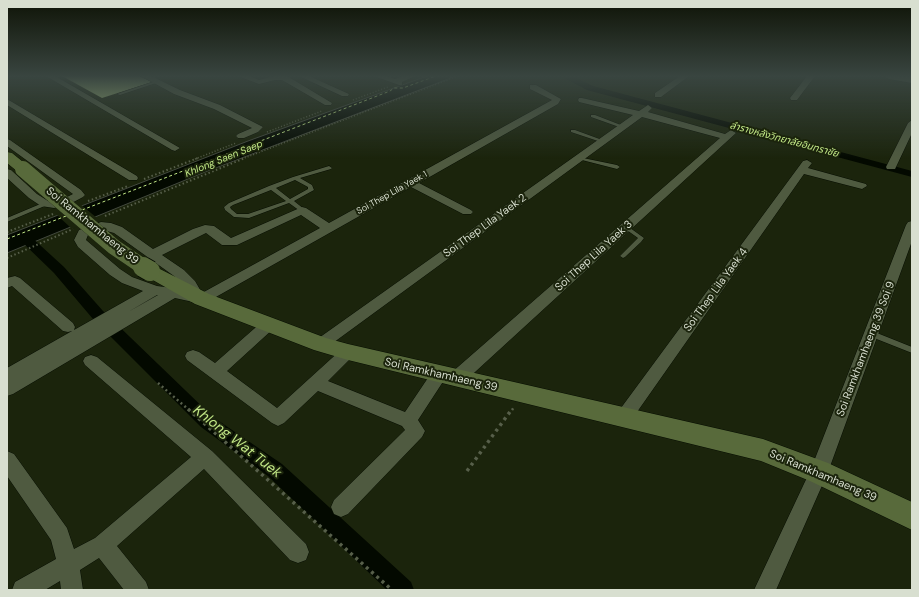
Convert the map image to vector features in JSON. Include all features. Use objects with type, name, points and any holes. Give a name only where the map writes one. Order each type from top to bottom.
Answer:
[{"type":"main road","name":"Soi Ramkhamhaeng 39","points":[[7,156],[114,247],[151,263],[200,298],[268,325],[348,352],[763,450],[819,472],[912,516]]},
{"type":"street","points":[[12,104],[134,181]]},
{"type":"street","points":[[98,104],[175,148]]},
{"type":"street","points":[[206,104],[258,127],[239,139]]},
{"type":"street","points":[[321,104],[326,107]]},
{"type":"street","name":"Soi Thep Lila Yaek 1","points":[[200,298],[552,104]]},
{"type":"street","points":[[602,104],[644,112]]},
{"type":"street","name":"Soi Thep Lila Yaek 2","points":[[321,344],[644,112]]},
{"type":"street","name":"Soi Thep Lila Yaek 3","points":[[408,421],[448,376],[626,227],[728,135],[644,112]]},
{"type":"street","points":[[891,167],[912,123]]},
{"type":"street","name":"Soi Ramkhamhaeng 39","points":[[7,142],[78,192],[82,199]]},
{"type":"street","name":"Soi Thep Lila Yaek 4","points":[[624,417],[804,166],[862,186]]},
{"type":"street","name":"Soi Ramkhamhaeng 39","points":[[7,172],[33,196],[45,204],[58,209]]},
{"type":"street","points":[[411,182],[467,212]]},
{"type":"street","points":[[58,209],[74,199],[82,199]]},
{"type":"street","points":[[200,298],[171,294],[127,280],[115,272],[82,244],[80,240],[83,233],[101,226],[108,226],[118,230],[151,263],[205,229],[210,229],[226,242],[233,242],[302,210],[329,228]]},
{"type":"street","name":"Soi Ramkhamhaeng 39 Soi 9","points":[[765,590],[819,472],[912,225]]},
{"type":"street","points":[[7,283],[15,281],[74,337]]},
{"type":"street","points":[[7,376],[74,337],[93,333],[119,317],[155,290]]},
{"type":"street","points":[[119,317],[171,294]]},
{"type":"street","points":[[216,372],[268,325]]},
{"type":"street","points":[[7,389],[74,337]]},
{"type":"street","points":[[193,356],[278,418],[348,352]]},
{"type":"street","points":[[91,361],[205,457],[298,552]]},
{"type":"street","points":[[317,382],[408,421],[416,431],[341,507]]},
{"type":"street","points":[[23,590],[102,545],[205,457]]},
{"type":"street","points":[[9,467],[60,535],[68,565],[72,590]]},
{"type":"street","points":[[102,545],[138,590]]},
{"type":"lane","points":[[593,116],[624,127]]},
{"type":"lane","points":[[573,131],[603,142]]},
{"type":"lane","points":[[580,158],[617,167]]},
{"type":"lane","points":[[294,178],[310,186],[311,190],[290,201],[263,212],[243,217],[236,216],[228,210],[227,207],[231,204],[271,187],[294,178],[329,168]]},
{"type":"lane","points":[[271,187],[302,210]]},
{"type":"lane","points":[[7,220],[45,204]]},
{"type":"lane","points":[[623,256],[641,238],[638,234],[626,227]]},
{"type":"lane","points":[[872,334],[912,350]]},
{"type":"path","points":[[104,216],[211,171],[386,104]]},
{"type":"path","points":[[267,132],[326,107]]},
{"type":"path","points":[[82,199],[134,181],[239,139]]},
{"type":"path","points":[[7,232],[58,209]]},
{"type":"path","points":[[7,258],[76,228]]},
{"type":"path","points":[[158,383],[392,590]]},
{"type":"path","points":[[467,471],[524,394]]},
{"type":"water","name":"Khlong Saen Saep","points":[[350,104],[383,104],[205,172],[7,253],[7,235],[248,141]]},
{"type":"pier","points":[[80,204],[97,218],[72,229],[56,214]]},
{"type":"waterway","name":"ลำรางหลังวิทยาลัยอินทราชัย","points":[[649,104],[912,174]]},
{"type":"waterway","name":"Khlong Wat Tuek","points":[[25,238],[59,270],[98,315],[207,422],[275,470],[403,590]]},
{"type":"ferry route","points":[[82,210],[357,104]]},
{"type":"ferry route","points":[[7,239],[66,216]]}]
